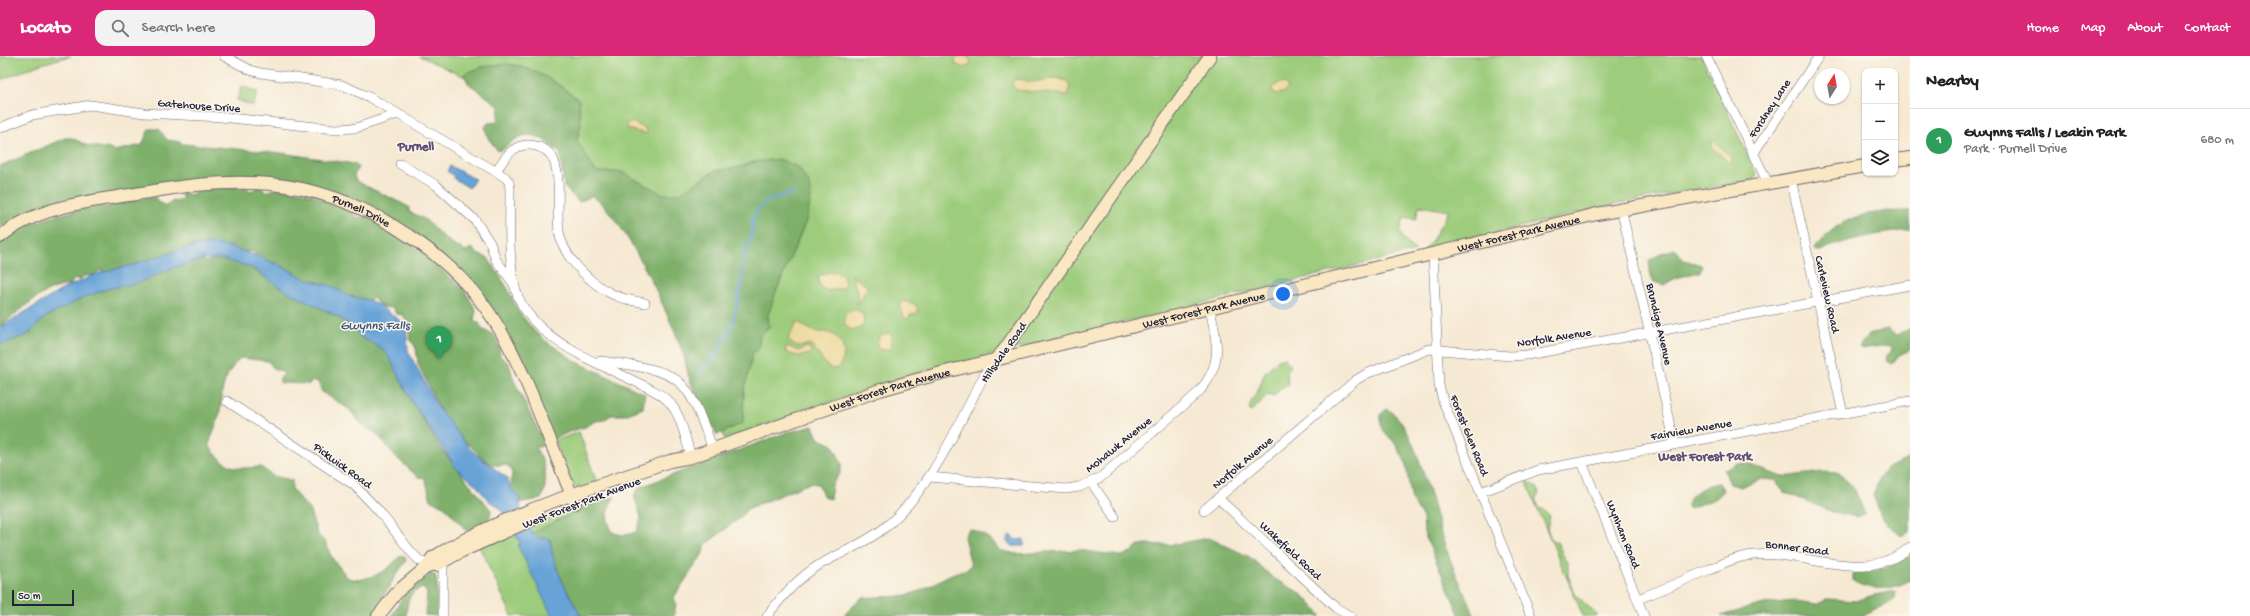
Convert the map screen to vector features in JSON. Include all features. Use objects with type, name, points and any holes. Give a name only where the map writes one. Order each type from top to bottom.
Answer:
[{"type":"main road","name":"Hillsdale Road","points":[[995,360],[1013,337],[1210,56]]},
{"type":"main road","points":[[1898,160],[1910,158]]},
{"type":"main road","name":"West Forest Park Avenue","points":[[490,533],[574,499],[683,464],[691,457],[898,385],[995,360],[1622,208],[1862,167]]},
{"type":"main road","name":"Purnell Drive","points":[[0,237],[21,223],[54,210],[172,188],[238,182],[262,182],[297,187],[346,201],[366,210],[422,244],[468,284],[501,332],[518,365],[574,499]]},
{"type":"main road","points":[[378,616],[405,584],[429,565],[432,558],[446,549],[490,533]]},
{"type":"main road","points":[[429,565],[437,565],[443,562],[490,533]]},
{"type":"main road","points":[[386,616],[392,598]]},
{"type":"street","points":[[224,56],[250,70],[261,73],[342,85],[369,97],[496,171],[509,182],[514,284]]},
{"type":"street","points":[[1706,56],[1768,183]]},
{"type":"street","name":"Fordney Lane","points":[[1753,154],[1819,56]]},
{"type":"street","name":"Gatehouse Drive","points":[[0,128],[32,115],[92,105],[144,113],[221,117],[335,129],[356,128],[398,114]]},
{"type":"street","points":[[496,171],[508,155],[520,146],[538,146],[550,153],[556,167],[559,231],[565,250],[585,273],[610,293],[622,298],[646,302]]},
{"type":"street","points":[[400,164],[436,185],[475,220],[490,243],[496,260],[514,284],[521,303],[531,317],[546,332],[566,347],[666,399],[676,412],[691,457]]},
{"type":"street","name":"Carleview Road","points":[[1791,179],[1843,414]]},
{"type":"street","name":"Brundige Avenue","points":[[1622,208],[1675,444]]},
{"type":"street","name":"Forest Glen Road","points":[[1433,253],[1439,385],[1443,401],[1531,616]]},
{"type":"street","name":"Norfolk Avenue","points":[[1204,510],[1356,380],[1366,374],[1429,349],[1438,348],[1518,356],[1910,285]]},
{"type":"street","name":"Mohawk Avenue","points":[[929,477],[1053,489],[1066,489],[1100,478],[1199,392],[1213,374],[1217,353],[1210,308]]},
{"type":"street","points":[[591,359],[655,371],[678,380],[687,391],[695,406],[713,449]]},
{"type":"street","name":"Hillsdale Road","points":[[767,616],[784,595],[807,573],[883,529],[904,509],[929,477],[986,372],[995,360]]},
{"type":"street","name":"Pickwick Road","points":[[227,401],[354,485],[366,496],[412,553],[429,565]]},
{"type":"street","name":"Fairview Avenue","points":[[1481,492],[1538,470],[1910,401]]},
{"type":"street","name":"Wynham Road","points":[[1582,462],[1644,616]]},
{"type":"street","points":[[1091,482],[1114,517]]},
{"type":"street","name":"Wakefield Road","points":[[1218,498],[1331,603],[1350,616]]},
{"type":"street","name":"Bonner Road","points":[[1638,600],[1725,563],[1753,554],[1787,556],[1864,566],[1877,564],[1892,558],[1910,547]]},
{"type":"street","points":[[443,562],[443,616]]},
{"type":"green space","points":[[0,56],[71,56],[41,64],[0,80]]},
{"type":"green space","points":[[419,56],[1701,56],[1757,175],[1753,180],[1620,203],[1424,250],[1430,244],[1449,211],[1419,206],[1416,219],[1404,217],[1400,233],[1405,241],[1416,251],[908,375],[725,439],[666,299],[646,260],[576,165],[504,103],[465,77]]},
{"type":"green space","points":[[507,64],[527,68],[536,72],[563,88],[579,100],[581,125],[577,141],[596,172],[622,172],[662,194],[679,194],[714,171],[739,167],[753,162],[779,159],[798,167],[809,183],[811,199],[806,221],[776,292],[768,315],[769,327],[760,335],[758,350],[753,352],[744,392],[743,423],[717,435],[699,401],[688,374],[678,339],[646,270],[618,224],[605,207],[592,196],[579,202],[564,187],[560,153],[546,141],[534,136],[522,136],[498,151],[488,138],[485,127],[488,123],[498,122],[499,106],[468,83],[464,74],[482,67]]},
{"type":"green space","points":[[242,86],[258,92],[253,106],[237,100]]},
{"type":"green space","points":[[149,129],[159,129],[167,140],[181,142],[183,144],[281,153],[355,164],[358,167],[354,176],[356,181],[409,207],[409,212],[424,219],[446,239],[455,246],[460,247],[464,252],[472,248],[477,254],[488,258],[508,289],[518,311],[535,332],[575,361],[645,394],[643,408],[625,415],[611,415],[604,420],[596,421],[554,439],[498,319],[394,221],[271,179],[236,177],[209,179],[49,206],[19,217],[0,228],[0,166],[65,138],[72,138],[88,146],[107,148],[114,151],[142,145]]},
{"type":"green space","points":[[246,187],[251,191],[258,187],[262,187],[266,192],[280,189],[289,190],[317,197],[331,204],[335,202],[353,208],[355,217],[369,217],[416,247],[465,291],[476,310],[474,320],[479,323],[482,329],[494,335],[499,346],[500,356],[509,363],[514,381],[539,432],[544,437],[542,446],[535,448],[542,459],[546,480],[541,499],[518,503],[511,488],[512,471],[507,465],[492,465],[481,457],[459,435],[442,413],[418,364],[416,348],[410,339],[409,332],[412,324],[406,320],[403,315],[396,314],[393,308],[381,306],[373,297],[366,303],[309,281],[282,266],[280,263],[267,261],[251,251],[240,252],[233,246],[170,256],[116,270],[113,269],[106,273],[100,270],[93,275],[84,276],[80,280],[74,279],[70,285],[50,290],[41,295],[0,326],[0,241],[27,225],[58,215],[95,206],[108,207],[150,197],[156,198],[163,205],[177,200],[183,200],[181,195],[183,192],[190,195],[199,189]]},
{"type":"green space","points":[[1910,211],[1910,230],[1863,237],[1828,247],[1818,252],[1814,250],[1815,247],[1832,230],[1846,221],[1873,213]]},
{"type":"green space","points":[[1675,249],[1684,260],[1701,265],[1702,268],[1699,272],[1675,278],[1664,285],[1654,282],[1651,276],[1649,261],[1662,253]]},
{"type":"green space","points":[[202,259],[205,262],[212,260],[244,262],[381,342],[402,374],[401,382],[415,395],[417,410],[442,450],[491,510],[487,523],[480,528],[466,530],[444,506],[431,500],[425,478],[418,477],[395,456],[377,434],[361,424],[349,409],[322,392],[318,382],[313,381],[310,384],[281,383],[279,379],[284,375],[282,371],[274,369],[268,361],[240,358],[231,369],[225,380],[219,415],[209,445],[215,454],[229,465],[239,468],[261,467],[273,476],[292,480],[292,490],[309,509],[318,535],[325,542],[332,558],[348,578],[359,580],[374,576],[386,570],[401,555],[405,557],[406,561],[394,578],[372,616],[0,616],[0,342],[66,299]]},
{"type":"green space","points":[[1910,328],[1910,350],[1899,355],[1892,364],[1886,360],[1887,355],[1891,352],[1891,347],[1880,346],[1862,349],[1859,347],[1868,335],[1887,329],[1896,335]]},
{"type":"green space","points":[[1284,358],[1291,365],[1287,372],[1288,386],[1280,388],[1274,396],[1268,394],[1251,412],[1249,410],[1251,402],[1258,391],[1265,372],[1278,360]]},
{"type":"green space","points":[[1387,409],[1397,417],[1407,432],[1415,450],[1423,471],[1445,546],[1475,616],[1460,616],[1424,533],[1423,518],[1412,501],[1405,461],[1394,442],[1383,430],[1381,424],[1381,414]]},
{"type":"green space","points":[[813,426],[818,438],[833,445],[842,464],[840,473],[832,485],[830,499],[824,497],[818,484],[810,483],[747,509],[741,517],[706,544],[702,555],[674,597],[676,604],[674,616],[581,616],[557,570],[551,550],[550,539],[539,538],[532,533],[601,499],[615,497],[607,514],[612,532],[622,535],[631,534],[637,531],[641,518],[634,495],[640,487],[785,433]]},
{"type":"green space","points":[[579,432],[597,483],[581,488],[575,487],[572,483],[555,441]]},
{"type":"green space","points":[[1910,458],[1910,532],[1901,536],[1882,519],[1873,495],[1879,479],[1886,469]]},
{"type":"green space","points":[[1745,463],[1782,477],[1822,472],[1840,473],[1855,490],[1865,514],[1858,517],[1833,512],[1784,492],[1774,480],[1760,479],[1741,487],[1730,484],[1724,470],[1737,464]]},
{"type":"green space","points":[[1526,481],[1537,487],[1539,494],[1535,499],[1540,509],[1543,509],[1550,516],[1547,528],[1551,539],[1557,542],[1568,565],[1568,575],[1575,594],[1598,616],[1583,616]]},
{"type":"green space","points":[[1719,483],[1724,491],[1715,499],[1689,508],[1687,507],[1690,498],[1698,490],[1709,485]]},
{"type":"green space","points":[[577,505],[621,616],[512,616],[479,546]]},
{"type":"green space","points":[[970,529],[985,535],[1002,551],[1017,554],[1078,550],[1122,556],[1133,551],[1137,546],[1145,544],[1170,545],[1209,538],[1250,557],[1273,578],[1302,594],[1322,616],[843,616],[861,598],[911,594],[926,588],[945,577],[968,569],[971,565],[964,537]]},
{"type":"green space","points":[[1910,555],[1910,580],[1889,588],[1867,587],[1853,581],[1853,574],[1877,570],[1895,564]]},
{"type":"green space","points":[[431,574],[435,575],[437,583],[437,616],[425,615],[427,593],[423,588],[411,595],[406,616],[391,616],[404,595]]},
{"type":"green space","points":[[1896,591],[1895,598],[1888,604],[1860,616],[1720,616],[1764,604],[1795,601],[1817,604],[1829,599],[1856,601],[1874,595]]},
{"type":"sand","points":[[965,56],[971,60],[970,65],[964,68],[955,64],[956,57]]},
{"type":"sand","points":[[1057,78],[1067,81],[1070,86],[1067,95],[1016,90],[1012,84],[1012,81],[1017,79],[1032,82]]},
{"type":"sand","points":[[1279,83],[1284,83],[1288,87],[1285,92],[1277,94],[1272,91],[1272,88]]},
{"type":"sand","points":[[632,122],[646,129],[647,134],[627,129],[627,125]]},
{"type":"sand","points":[[1714,140],[1732,159],[1731,162],[1728,162],[1713,148],[1711,141]]},
{"type":"sand","points":[[835,271],[843,276],[845,283],[843,288],[829,291],[821,288],[818,280],[820,275]]},
{"type":"sand","points":[[852,275],[868,287],[857,304],[857,291]]},
{"type":"sand","points":[[903,301],[915,304],[918,310],[916,314],[910,315],[908,319],[904,318],[900,305]]},
{"type":"sand","points":[[854,310],[861,313],[864,320],[861,327],[854,330],[847,327],[844,320],[847,313]]},
{"type":"sand","points":[[797,322],[809,329],[829,333],[839,339],[842,344],[844,354],[838,368],[831,369],[809,344],[798,346],[788,340]]},
{"type":"sand","points":[[889,333],[892,336],[890,349],[880,350],[877,346],[879,338]]},
{"type":"sand","points":[[787,346],[798,351],[808,347],[812,352],[802,356],[795,355],[785,351]]},
{"type":"water","points":[[450,166],[475,179],[469,188],[453,178],[454,176],[447,171]]},
{"type":"water","name":"Gwynns Falls","points":[[207,244],[224,245],[257,256],[279,265],[306,279],[332,286],[347,295],[374,302],[406,325],[408,351],[439,409],[472,451],[507,478],[510,487],[520,498],[521,514],[532,533],[539,538],[550,539],[551,550],[557,570],[581,616],[552,616],[518,546],[520,543],[513,528],[498,506],[489,501],[476,485],[456,468],[412,402],[389,357],[381,348],[362,338],[349,325],[335,315],[286,291],[252,268],[222,259],[205,259],[172,268],[138,283],[110,288],[85,297],[44,318],[29,334],[0,345],[0,327],[65,288],[99,273],[132,265],[185,248]]},
{"type":"water","points":[[1010,535],[1016,540],[1024,539],[1024,546],[1012,546],[1006,541]]},
{"type":"waterway","points":[[696,375],[713,358],[732,326],[741,286],[744,253],[752,235],[752,223],[756,212],[766,201],[793,193]]},
{"type":"place","name":"Gwynns Falls / Leakin Park","points":[[439,359]]},
{"type":"district","name":"Purnell","points":[[416,145]]},
{"type":"district","name":"West Forest Park","points":[[1705,455]]}]
